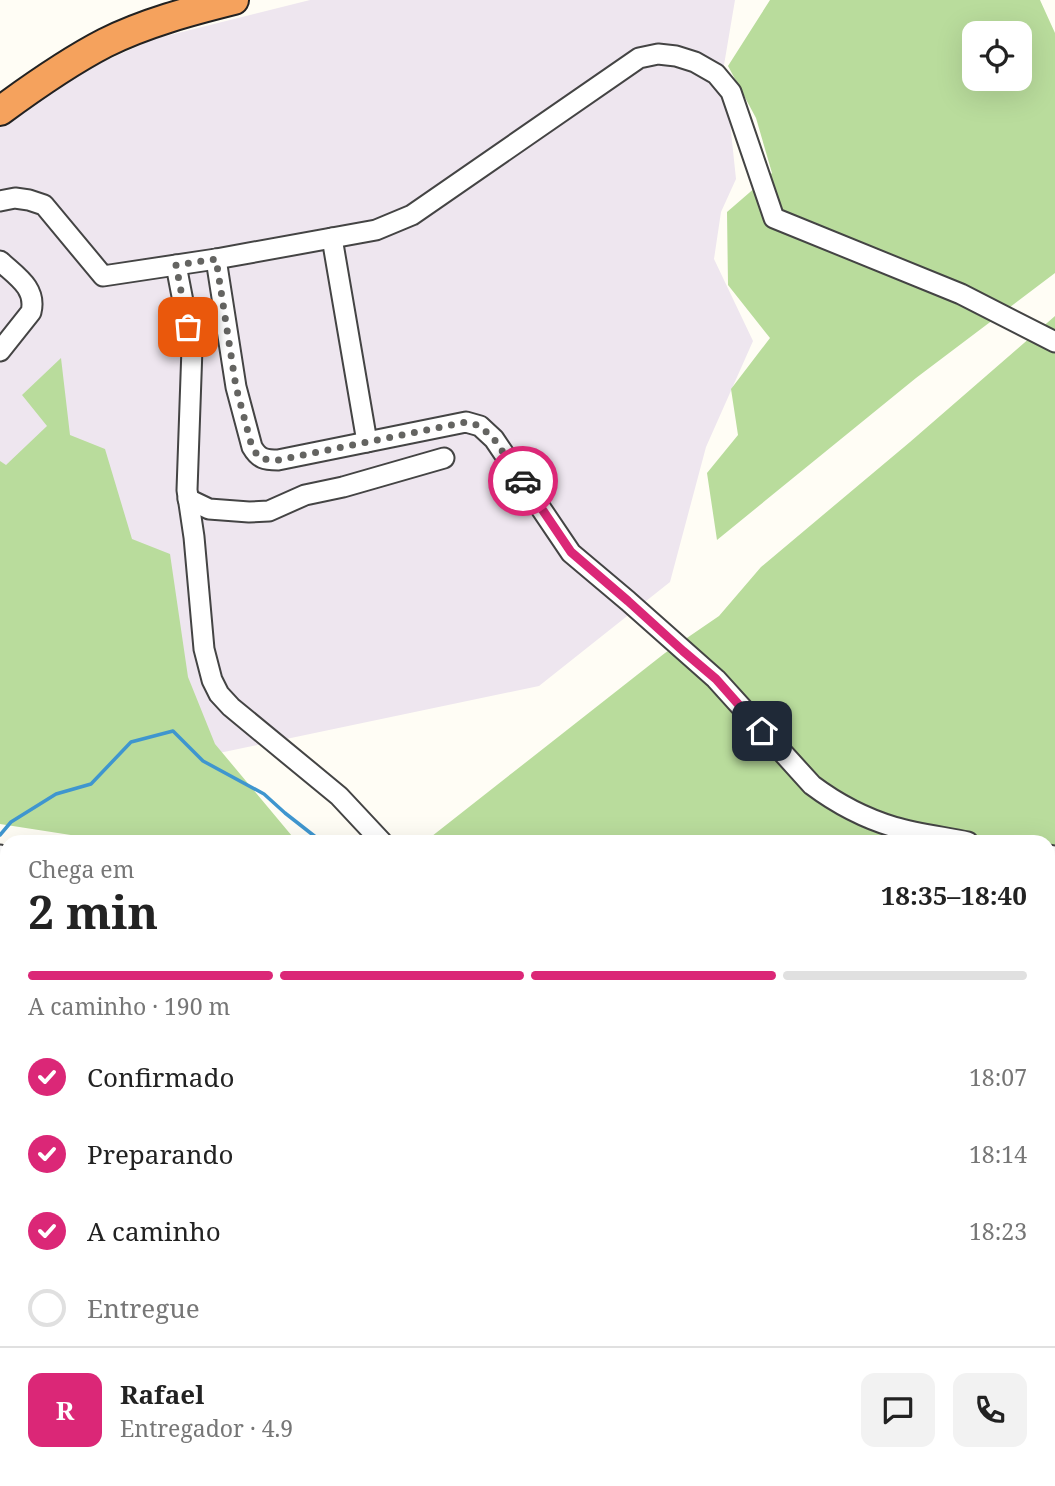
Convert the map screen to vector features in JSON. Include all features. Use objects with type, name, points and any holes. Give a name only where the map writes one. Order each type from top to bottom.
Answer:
[{"type":"highway","points":[[0,92],[74,43],[148,10],[178,0]]},
{"type":"highway","points":[[0,111],[56,70],[106,42],[153,23],[234,0]]},
{"type":"lane","points":[[0,201],[15,198],[44,205],[103,276],[376,230],[412,215],[639,58],[658,54],[676,56],[695,62],[716,74],[731,92],[774,218],[961,294],[1055,342]]},
{"type":"lane","points":[[332,238],[367,442]]},
{"type":"lane","points":[[216,259],[236,387],[252,447],[258,456],[278,460],[466,422],[480,426],[494,439],[571,552],[716,679],[812,785],[858,813],[894,827],[933,835]]},
{"type":"lane","points":[[0,261],[29,289],[33,305],[31,312],[0,351]]},
{"type":"lane","points":[[176,265],[192,348],[187,490],[204,649],[212,680],[219,694],[231,707],[339,796],[375,835]]},
{"type":"lane","points":[[188,499],[209,509],[269,511],[305,495],[444,458]]},
{"type":"shaded area","points":[[310,0],[735,0],[724,65],[736,179],[721,212],[714,259],[753,341],[706,447],[670,582],[539,686],[0,799],[0,127],[27,105],[87,69],[154,39]]},
{"type":"green space","points":[[770,0],[1040,0],[1055,33],[1055,273],[916,378],[717,540],[707,473],[738,435],[731,389],[770,338],[728,285],[727,212],[772,173],[756,118],[728,66]]},
{"type":"green space","points":[[1055,316],[1055,835],[433,835],[665,653],[719,616],[761,567]]},
{"type":"green space","points":[[61,358],[70,435],[105,449],[132,539],[170,554],[188,677],[215,744],[291,835],[71,835],[0,824],[0,461],[6,465],[47,426],[22,395]]},
{"type":"waterway","points":[[0,835],[11,822],[56,794],[91,784],[131,742],[173,731],[203,761],[264,794],[313,835]]},
{"type":"way so far","points":[[188,327],[176,265],[216,259],[236,387],[252,447],[262,459],[278,460],[466,422],[480,426],[494,439],[523,481]]},
{"type":"route","points":[[523,481],[571,552],[716,679],[762,731]]}]
